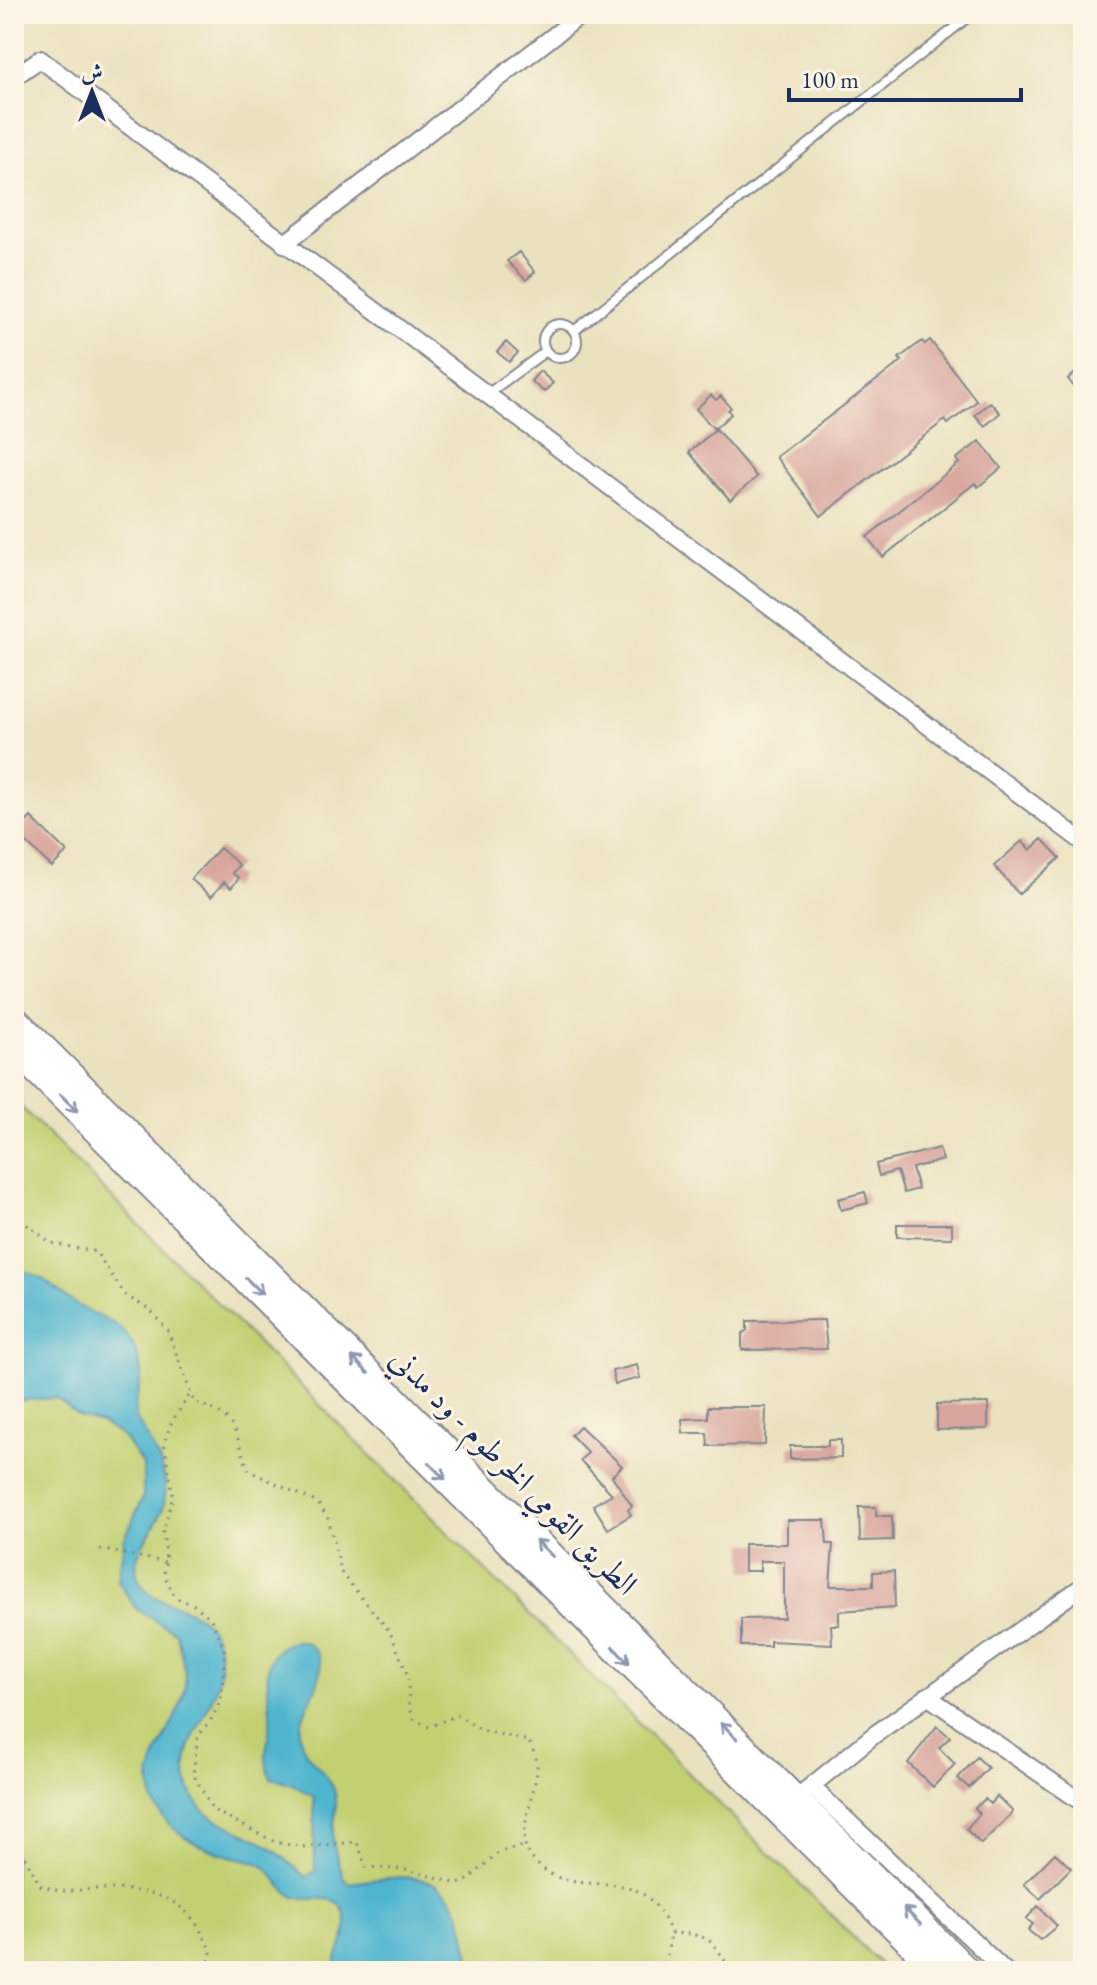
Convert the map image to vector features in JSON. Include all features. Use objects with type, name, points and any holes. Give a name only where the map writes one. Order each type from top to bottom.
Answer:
[{"type":"highway","name":"الطريق القومي الخرطوم - ود مدني","points":[[14,1019],[967,1971]]},
{"type":"highway","name":"الطريق القومي الخرطوم - ود مدني","points":[[14,1048],[796,1798],[939,1971]]},
{"type":"street","points":[[284,244],[582,14]]},
{"type":"street","points":[[14,77],[40,59],[1083,842]]},
{"type":"street","points":[[1005,1971],[796,1798],[927,1696],[1083,1586]]},
{"type":"street","points":[[927,1696],[1083,1803]]},
{"type":"lane","points":[[574,331],[972,14]]},
{"type":"lane","points":[[562,324],[574,331],[576,346],[569,355],[558,358],[546,351],[543,336],[550,327],[562,324]]},
{"type":"lane","points":[[486,396],[546,351]]},
{"type":"path","points":[[14,1215],[51,1243],[96,1252],[106,1262],[125,1295],[150,1310],[168,1331],[194,1402],[221,1411],[239,1431],[249,1471],[318,1503],[328,1519],[342,1574],[390,1632],[408,1676],[409,1705],[414,1719],[429,1727],[457,1715],[481,1730],[529,1741],[537,1762],[526,1819],[528,1854],[570,1882],[624,1884],[647,1894],[665,1917],[671,1933],[664,1971]]},
{"type":"path","points":[[190,1394],[172,1421],[164,1443],[173,1496],[163,1533],[164,1575],[176,1598],[196,1606],[211,1619],[225,1651],[221,1699],[198,1736],[193,1774],[213,1810],[275,1842],[301,1847],[357,1842],[366,1867],[410,1870],[458,1884],[468,1880],[499,1852],[526,1845]]},
{"type":"path","points":[[100,1549],[165,1562]]},
{"type":"path","points":[[14,1848],[20,1848],[40,1885],[65,1894],[111,1890],[161,1894],[176,1901],[203,1930],[212,1956],[203,1971]]},
{"type":"path","points":[[671,1933],[700,1934],[716,1944],[731,1971]]},
{"type":"green space","points":[[14,1100],[887,1971],[14,1971]]},
{"type":"water","points":[[14,1271],[43,1279],[79,1306],[116,1325],[129,1337],[137,1355],[141,1377],[135,1416],[161,1465],[165,1493],[161,1513],[140,1551],[137,1571],[140,1582],[148,1592],[197,1615],[208,1625],[216,1640],[220,1661],[214,1694],[188,1754],[186,1770],[195,1800],[212,1817],[269,1846],[306,1877],[315,1871],[314,1797],[293,1785],[271,1778],[266,1758],[270,1725],[268,1668],[278,1649],[292,1642],[301,1641],[309,1645],[319,1656],[321,1667],[302,1723],[301,1742],[334,1789],[333,1842],[343,1878],[350,1883],[402,1877],[418,1879],[445,1891],[463,1923],[476,1971],[333,1971],[346,1928],[340,1906],[329,1900],[295,1897],[261,1865],[193,1842],[163,1817],[153,1801],[150,1786],[152,1770],[184,1693],[183,1663],[176,1633],[136,1609],[118,1581],[124,1540],[143,1497],[143,1465],[123,1437],[101,1423],[80,1417],[56,1398],[14,1401]]},
{"type":"building","points":[[519,252],[535,272],[526,280],[507,261]]},
{"type":"building","points":[[930,340],[977,401],[948,424],[945,420],[821,516],[776,457],[902,361],[899,358],[922,341],[925,344]]},
{"type":"building","points":[[506,342],[518,353],[509,362],[497,352]]},
{"type":"building","points":[[1083,367],[1083,398],[1068,379]]},
{"type":"building","points":[[540,371],[553,383],[544,392],[531,381]]},
{"type":"building","points":[[711,395],[716,400],[721,396],[731,408],[728,410],[731,414],[714,429],[696,409]]},
{"type":"building","points":[[990,402],[1000,413],[985,426],[975,415]]},
{"type":"building","points":[[716,429],[757,477],[730,500],[689,452]]},
{"type":"building","points":[[980,441],[1001,468],[978,487],[975,483],[883,557],[867,537],[959,463],[956,459]]},
{"type":"building","points":[[31,817],[67,852],[52,867],[16,833]]},
{"type":"building","points":[[1042,839],[1060,858],[1019,894],[994,866],[1022,841],[1030,850]]},
{"type":"building","points":[[220,848],[239,865],[232,873],[239,878],[231,888],[224,882],[211,897],[191,879]]},
{"type":"building","points":[[939,1148],[943,1160],[912,1168],[918,1189],[904,1193],[897,1171],[879,1176],[876,1164]]},
{"type":"building","points":[[865,1192],[868,1203],[841,1210],[838,1199]]},
{"type":"building","points":[[897,1224],[952,1224],[952,1238],[897,1237]]},
{"type":"building","points":[[824,1320],[827,1349],[742,1350],[742,1334],[747,1330],[747,1321]]},
{"type":"building","points":[[637,1365],[640,1378],[615,1384],[612,1371]]},
{"type":"building","points":[[988,1403],[988,1429],[937,1430],[937,1404]]},
{"type":"building","points":[[708,1407],[766,1407],[765,1445],[708,1446],[707,1433],[683,1433],[682,1419],[708,1418]]},
{"type":"building","points":[[580,1426],[622,1466],[612,1476],[632,1506],[628,1510],[631,1515],[608,1529],[593,1505],[612,1494],[580,1460],[588,1453],[571,1435]]},
{"type":"building","points":[[828,1440],[841,1440],[841,1458],[790,1459],[790,1446],[828,1446]]},
{"type":"building","points":[[859,1507],[876,1507],[876,1516],[892,1516],[893,1540],[860,1541]]},
{"type":"building","points":[[787,1520],[825,1520],[827,1544],[833,1544],[830,1586],[873,1586],[873,1572],[894,1571],[895,1607],[839,1611],[839,1625],[831,1625],[832,1644],[770,1641],[770,1646],[741,1646],[741,1619],[784,1618],[784,1561],[760,1561],[760,1571],[744,1571],[744,1544],[787,1544]]},
{"type":"building","points":[[937,1726],[950,1737],[939,1748],[955,1764],[933,1787],[908,1763]]},
{"type":"building","points":[[977,1757],[988,1768],[969,1788],[958,1778]]},
{"type":"building","points":[[997,1796],[1013,1812],[981,1844],[966,1829],[980,1814],[975,1808],[985,1799],[990,1804]]},
{"type":"building","points":[[1055,1853],[1071,1868],[1040,1899],[1024,1884]]},
{"type":"building","points":[[1038,1906],[1057,1926],[1040,1940],[1028,1930],[1033,1924],[1026,1919]]}]
